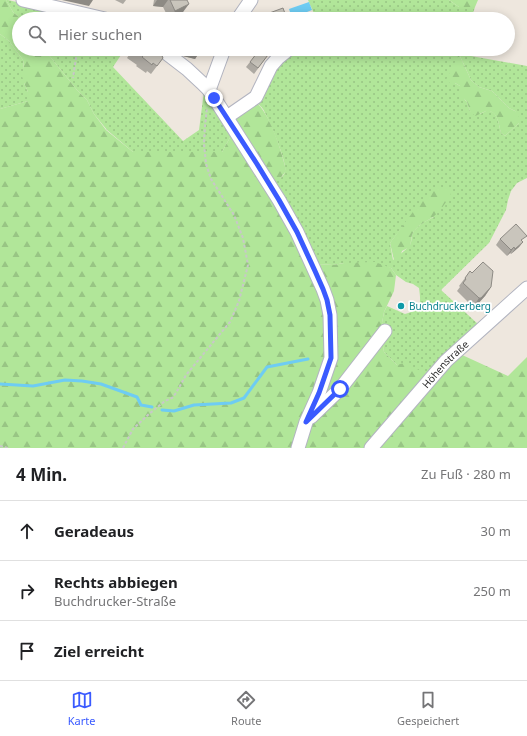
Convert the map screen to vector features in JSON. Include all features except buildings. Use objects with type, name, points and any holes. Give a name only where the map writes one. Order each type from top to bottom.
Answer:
[{"type":"street","points":[[23,0],[75,12]]},
{"type":"street","points":[[243,12],[251,0]]},
{"type":"street","points":[[170,56],[187,69],[209,90],[227,117],[261,170],[286,213],[315,271],[327,300],[330,315],[331,358],[319,393],[306,422],[298,448]]},
{"type":"street","points":[[209,90],[221,56]]},
{"type":"street","points":[[227,117],[256,97],[271,66],[281,56]]},
{"type":"street","name":"Höhenstraße","points":[[371,448],[446,361],[527,288]]},
{"type":"street","points":[[306,422],[340,389],[385,331]]},
{"type":"path","points":[[73,78],[76,58],[75,56]]},
{"type":"path","points":[[123,448],[133,429],[165,401],[172,398],[186,375],[230,322],[239,301],[248,264],[243,238],[234,215],[211,179],[206,164],[204,126],[209,90]]},
{"type":"path","points":[[0,446],[8,448]]},
{"type":"green space","points":[[0,0],[6,0],[13,12],[12,45],[0,34]]},
{"type":"green space","points":[[6,0],[59,12],[13,12]]},
{"type":"green space","points":[[308,0],[449,0],[459,7],[475,7],[473,12],[313,12]]},
{"type":"green space","points":[[449,0],[478,0],[475,7],[459,7]]},
{"type":"green space","points":[[0,34],[12,45],[12,56],[20,56],[23,60],[24,83],[28,92],[28,101],[0,109]]},
{"type":"green space","points":[[20,56],[50,56],[87,100],[94,114],[106,130],[133,152],[222,152],[233,132],[276,202],[323,301],[328,357],[295,448],[0,448],[0,109],[28,101],[28,92],[22,76],[24,69],[23,60]]},
{"type":"green space","points":[[50,56],[120,56],[113,67],[183,141],[199,130],[204,91],[233,132],[222,152],[133,152],[107,130],[94,114],[87,100]]},
{"type":"green space","points":[[286,56],[459,56],[455,83],[460,86],[470,111],[480,114],[486,111],[493,113],[497,119],[501,133],[505,136],[519,123],[515,111],[509,108],[492,91],[479,87],[471,80],[460,56],[471,56],[527,66],[527,178],[517,183],[511,191],[506,210],[489,243],[441,290],[479,325],[428,376],[397,365],[384,352],[383,346],[385,331],[382,323],[387,306],[405,314],[415,310],[420,302],[419,288],[396,275],[391,268],[344,263],[333,265],[317,264],[273,182],[283,176],[285,172],[284,161],[264,111],[255,102],[270,72]],"holes":[[[434,217],[421,224],[413,232],[410,245],[393,260],[390,243],[407,221]]]},
{"type":"green space","points":[[458,56],[460,56],[471,80],[479,87],[492,91],[509,108],[515,111],[520,119],[519,123],[505,136],[501,133],[494,113],[487,111],[475,116],[470,111],[467,102],[459,93],[460,86],[446,80]]},
{"type":"green space","points":[[255,102],[265,114],[275,134],[286,171],[279,180],[273,182],[232,117]]},
{"type":"green space","points":[[435,188],[449,188],[451,194],[436,215],[421,224],[416,229],[412,235],[410,247],[402,251],[399,261],[394,260],[390,243],[421,201]]},
{"type":"green space","points":[[375,262],[391,268],[396,275],[394,291],[384,312],[382,323],[385,331],[383,346],[384,352],[397,365],[404,363],[428,376],[366,448],[303,448],[336,358],[317,264],[333,265],[344,263]]},
{"type":"green space","points":[[460,354],[508,376],[527,357],[527,448],[376,448]]},
{"type":"water","points":[[309,2],[312,10],[307,12],[290,12],[289,9]]},
{"type":"waterway","points":[[162,410],[174,411],[194,405],[231,403],[244,398],[267,367],[308,359]]},
{"type":"waterway","points":[[0,384],[33,386],[65,380],[82,381],[101,384],[137,397],[141,405],[152,407]]},
{"type":"place","name":"Buchdruckerberg","points":[[401,306]]},
{"type":"route","points":[[214,98],[257,164],[297,232],[327,300],[331,326],[331,358],[319,393],[306,422],[340,389]]}]
